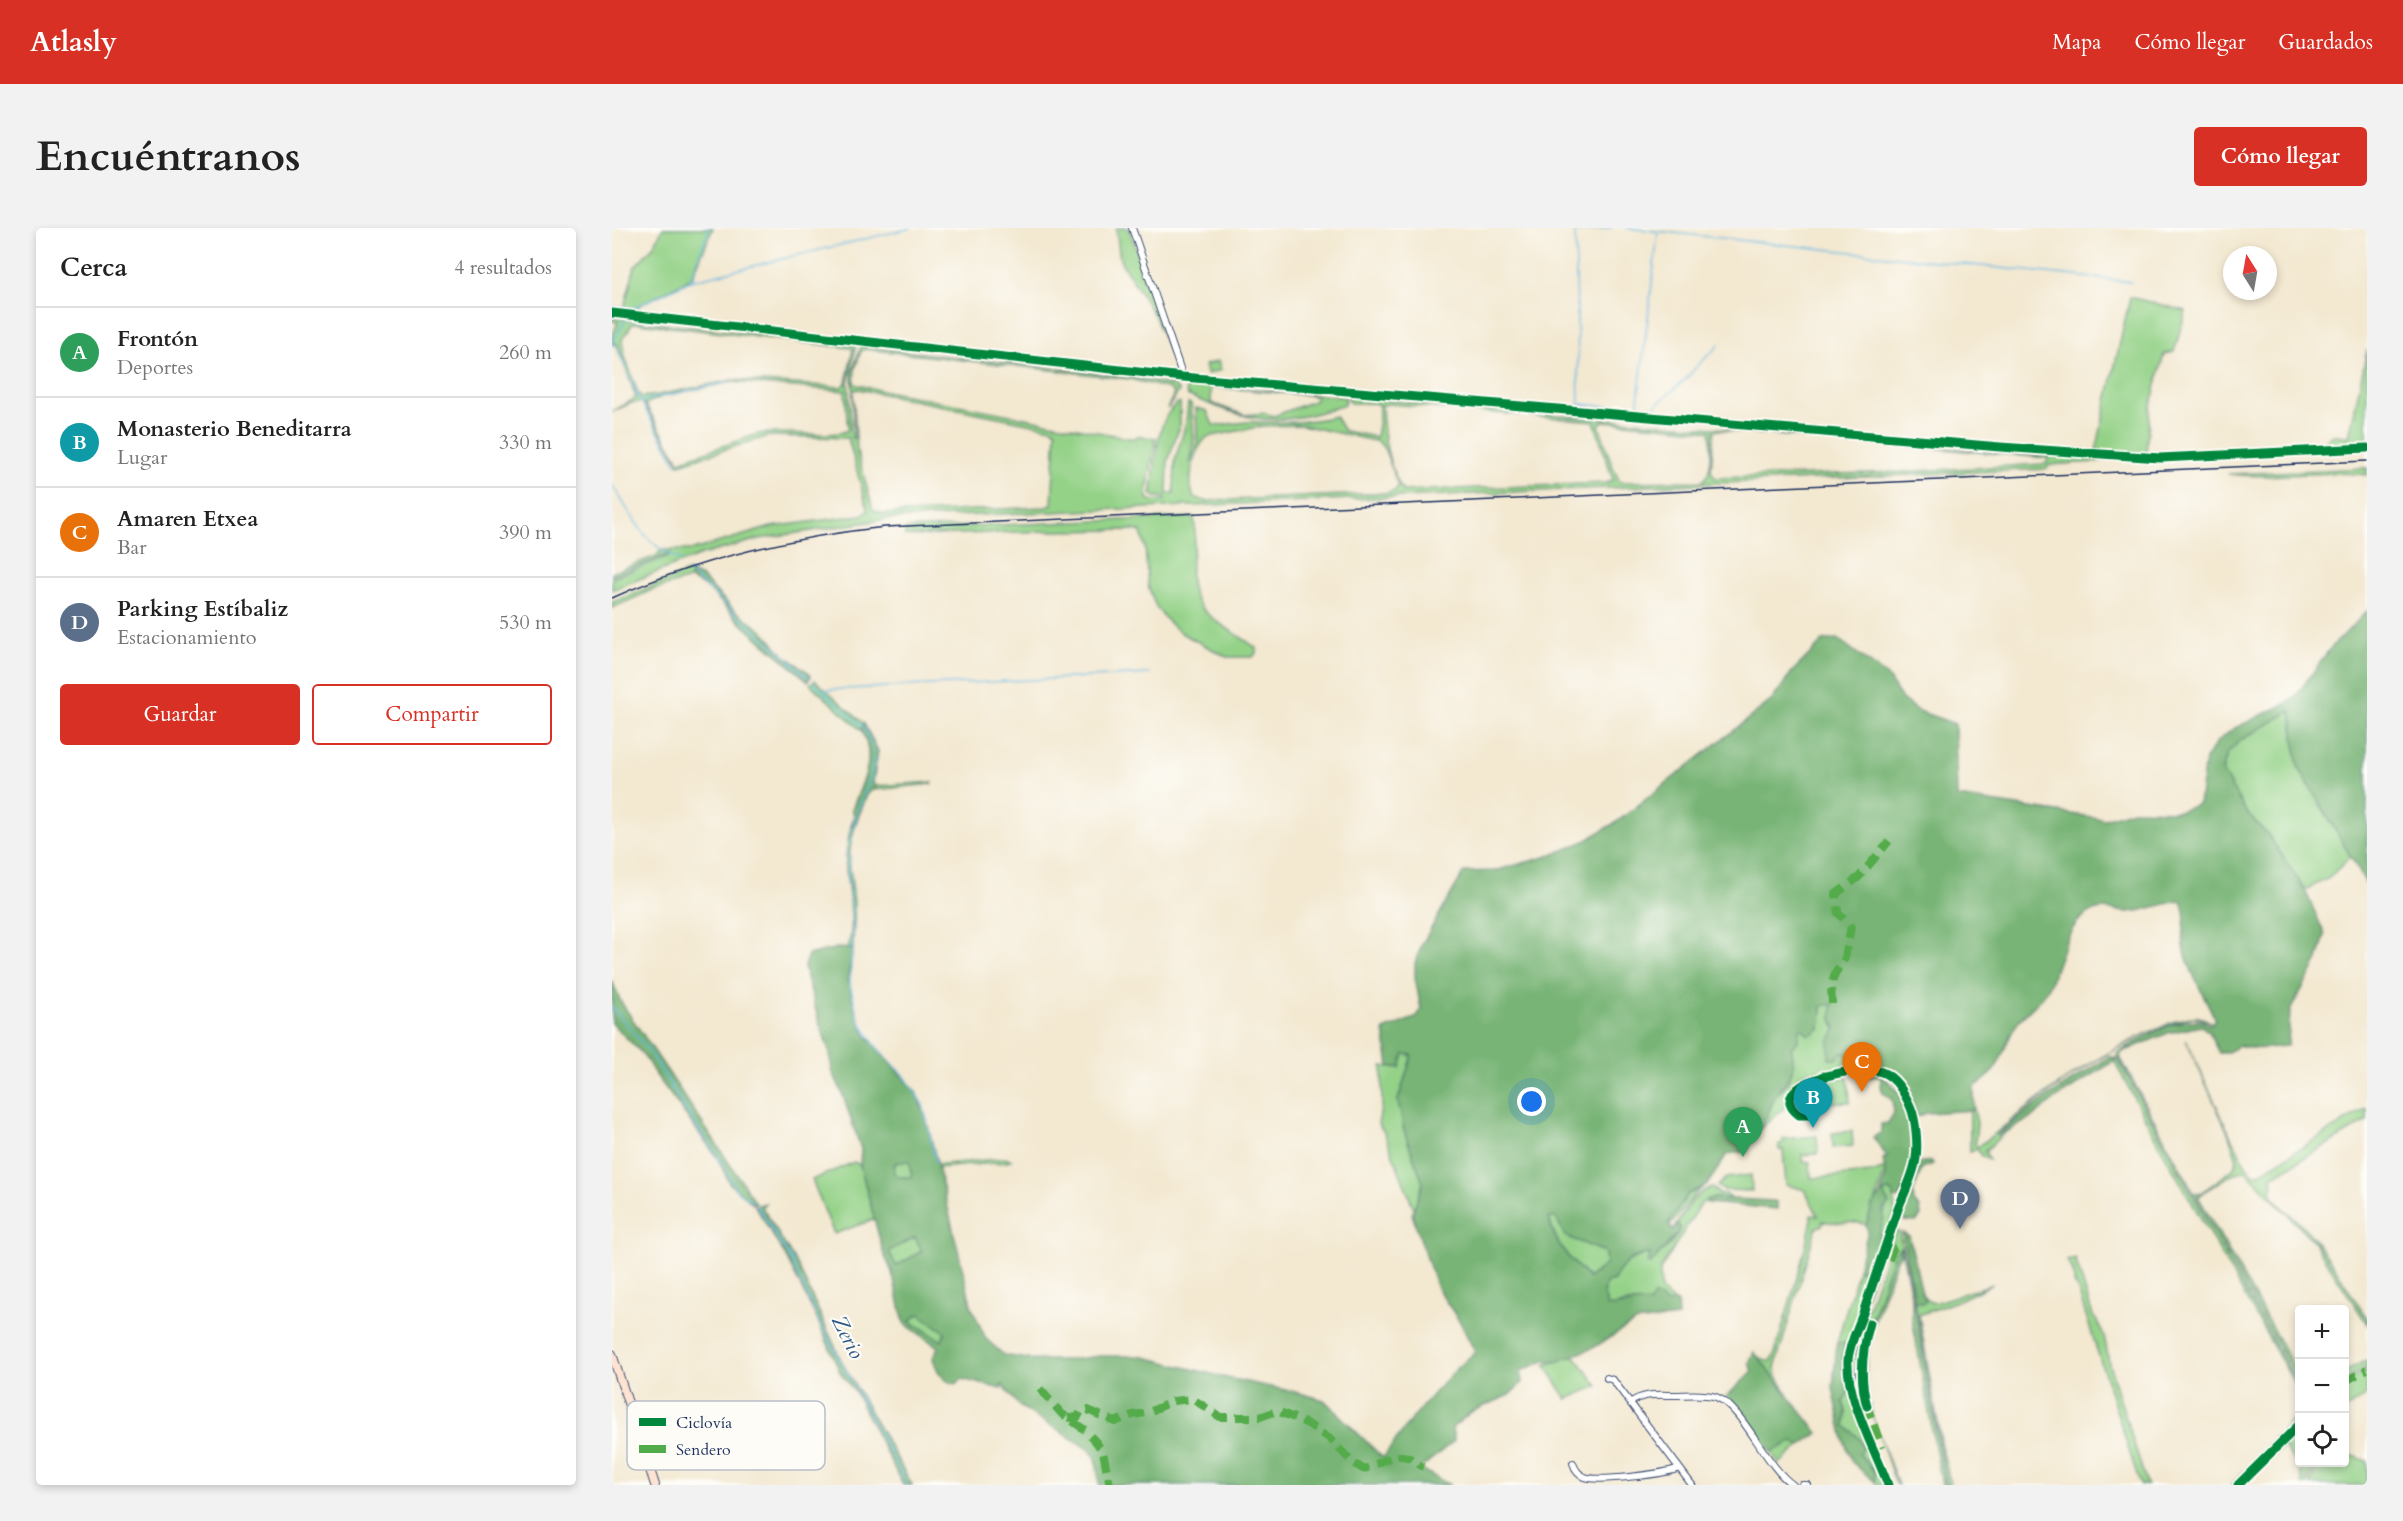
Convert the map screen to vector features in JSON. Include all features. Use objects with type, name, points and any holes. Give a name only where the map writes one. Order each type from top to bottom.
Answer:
[{"type":"street","points":[[1132,228],[1183,376]]},
{"type":"street","points":[[612,313],[1183,376],[1888,438],[2160,458],[2367,448]]},
{"type":"street","points":[[1823,1076],[1820,1083],[1818,1109],[1810,1115],[1799,1115],[1791,1105],[1793,1091],[1823,1076],[1835,1073],[1880,1071],[1891,1078],[1912,1111],[1916,1157],[1848,1361],[1859,1413],[1888,1485]]},
{"type":"street","points":[[612,1354],[627,1401]]},
{"type":"street","points":[[1607,1378],[1613,1380],[1692,1485]]},
{"type":"street","points":[[1630,1403],[1637,1398],[1651,1395],[1705,1395],[1719,1398],[1729,1405],[1774,1466],[1792,1485]]},
{"type":"street","points":[[1573,1463],[1576,1471],[1588,1478],[1661,1473],[1679,1468]]},
{"type":"street","points":[[650,1470],[655,1485]]},
{"type":"street","points":[[1802,1485],[1808,1485]]},
{"type":"green space","points":[[663,228],[713,228],[692,278],[640,305],[635,312],[623,311],[635,266],[653,247]]},
{"type":"green space","points":[[1116,228],[1129,228],[1175,362],[1154,315],[1120,260]]},
{"type":"green space","points":[[2130,297],[2186,311],[2174,352],[2164,354],[2150,409],[2146,454],[2096,451]]},
{"type":"green space","points":[[612,318],[856,345],[848,382],[852,438],[854,438],[852,372],[861,346],[1131,377],[1174,386],[1179,391],[1167,409],[1174,394],[1170,389],[1130,379],[866,349],[861,351],[855,369],[854,384],[870,388],[1129,438],[1137,436],[1156,438],[1147,491],[1148,498],[1152,501],[1165,500],[1164,497],[1155,497],[1151,494],[1160,431],[1164,420],[1177,403],[1180,403],[1180,424],[1168,461],[1167,494],[1174,493],[1175,460],[1186,423],[1188,403],[1191,404],[1194,439],[1190,464],[1197,442],[1196,408],[1207,411],[1213,425],[1303,421],[1335,416],[1344,431],[1376,437],[1379,405],[1351,403],[1348,401],[1349,397],[2034,455],[2109,458],[2096,462],[2049,465],[2047,469],[887,519],[759,539],[701,555],[612,590],[612,578],[671,555],[671,553],[612,576],[612,573],[658,555],[664,550],[693,550],[771,527],[861,515],[868,511],[848,438],[769,436],[679,464],[642,402],[631,403],[612,412],[636,398],[617,343],[612,345],[618,322],[612,321]],"holes":[[[638,323],[853,349],[846,383],[841,387],[732,380],[642,397],[638,393],[625,357],[622,340],[632,324]],[[732,382],[845,391],[848,430],[831,434],[758,434],[679,461],[645,404],[664,396]],[[858,389],[1052,428],[1056,431],[1052,504],[1047,507],[883,514],[873,510],[857,451],[853,391]],[[1390,404],[1594,421],[1613,480],[1606,483],[1403,491],[1393,471],[1385,438],[1382,405]],[[1603,421],[1710,431],[1710,465],[1703,481],[1620,482],[1599,425]],[[1302,425],[1379,442],[1385,450],[1398,485],[1396,490],[1388,493],[1205,501],[1194,497],[1191,474],[1198,449],[1207,437],[1263,426]],[[1718,430],[2047,458],[2048,461],[2045,464],[1900,472],[1715,478],[1711,471],[1714,431]]]},
{"type":"green space","points":[[2367,350],[2367,445],[2322,447],[2333,435],[2349,437]]},
{"type":"green space","points":[[1218,361],[1221,370],[1207,374],[1205,365]]},
{"type":"green space","points":[[1198,384],[1345,397],[1344,405],[1320,412],[1300,417],[1264,419],[1247,416],[1229,411],[1187,395],[1186,390]],"holes":[[[1211,387],[1314,396],[1316,400],[1274,416],[1265,413],[1245,415],[1211,403]]]},
{"type":"green space","points":[[2367,468],[2367,475],[2332,473],[2245,476],[2228,474]]},
{"type":"green space","points":[[1194,517],[1195,537],[1191,583],[1195,596],[1210,616],[1256,648],[1253,657],[1227,657],[1183,634],[1169,623],[1156,607],[1148,586],[1145,547],[1141,532],[1134,530],[1053,531],[905,536],[905,529]]},
{"type":"green space","points":[[691,572],[690,579],[652,590],[612,608],[612,602]]},
{"type":"green space","points":[[691,572],[702,577],[732,608],[764,632],[783,654],[808,672],[811,676],[808,681],[743,625],[712,593],[690,579]]},
{"type":"green space","points":[[2367,611],[2367,885],[2298,766],[2291,711],[2239,741],[2227,754],[2222,771],[2246,812],[2269,836],[2305,890],[2325,935],[2318,960],[2290,1011],[2288,1044],[2261,1048],[2238,1045],[2228,1053],[2219,1053],[2208,1031],[2201,1026],[2168,1033],[2130,1049],[2127,1047],[2179,1023],[2200,1021],[2209,1025],[2214,1021],[2186,956],[2183,941],[2185,919],[2181,901],[2134,912],[2097,910],[2079,920],[2068,938],[2044,995],[2013,1030],[1993,1072],[1974,1087],[1974,1110],[1926,1113],[1916,1117],[1913,1107],[1901,1089],[1877,1068],[1858,1062],[1854,1055],[1848,1056],[1845,1053],[1841,1053],[1837,1059],[1829,1059],[1829,1042],[1836,1028],[1832,1018],[1832,1004],[1822,1006],[1819,1028],[1808,1035],[1800,1029],[1798,1041],[1791,1048],[1793,1064],[1790,1075],[1776,1096],[1766,1119],[1747,1151],[1727,1154],[1708,1184],[1688,1194],[1668,1224],[1673,1230],[1677,1224],[1680,1227],[1678,1233],[1651,1264],[1648,1263],[1650,1254],[1638,1256],[1620,1270],[1614,1281],[1606,1283],[1604,1294],[1607,1306],[1650,1303],[1654,1295],[1666,1303],[1677,1302],[1678,1317],[1635,1322],[1593,1348],[1556,1362],[1544,1361],[1521,1371],[1522,1383],[1509,1395],[1471,1412],[1452,1428],[1454,1441],[1422,1467],[1422,1470],[1450,1485],[1099,1485],[1096,1458],[1089,1449],[1019,1406],[1002,1385],[1001,1389],[962,1379],[957,1384],[947,1381],[938,1371],[933,1358],[938,1347],[904,1323],[892,1272],[883,1252],[860,1165],[861,1149],[832,1070],[830,1054],[804,966],[808,955],[837,948],[853,949],[848,978],[854,1005],[865,1034],[916,1092],[926,1117],[972,1308],[986,1339],[1004,1355],[1034,1360],[1141,1356],[1227,1378],[1300,1393],[1324,1400],[1383,1458],[1426,1402],[1475,1352],[1460,1322],[1437,1288],[1412,1214],[1423,1183],[1404,1131],[1398,1100],[1412,1055],[1404,1054],[1400,1068],[1389,1066],[1384,1030],[1417,1017],[1421,1009],[1415,978],[1415,963],[1422,944],[1464,872],[1494,871],[1552,855],[1585,841],[1618,821],[1772,700],[1792,672],[1823,641],[1838,639],[1887,676],[1902,699],[1916,710],[1955,724],[1957,797],[2105,819],[2133,810],[2181,811],[2199,804],[2205,759],[2217,742],[2233,729],[2285,704],[2296,696],[2329,650]],"holes":[[[909,1161],[912,1177],[898,1177],[894,1172],[895,1163]],[[1549,1218],[1556,1218],[1565,1236],[1605,1252],[1606,1264],[1589,1278],[1564,1251],[1551,1227]],[[915,1237],[922,1251],[896,1266],[889,1251]],[[919,1314],[945,1332],[942,1341],[910,1321]]]},
{"type":"green space","points":[[815,680],[864,724],[861,730],[810,684]]},
{"type":"green space","points":[[2291,710],[2298,767],[2351,856],[2329,878],[2305,890],[2269,836],[2246,812],[2222,772],[2227,754],[2239,741]]},
{"type":"green space","points":[[864,724],[878,751],[873,783],[876,786],[867,795],[856,823],[851,826],[854,815],[852,809],[867,770],[868,751],[861,730]]},
{"type":"green space","points":[[932,782],[931,784],[875,790],[876,786]]},
{"type":"green space","points":[[856,823],[850,847],[854,911],[853,949],[848,948],[851,918],[846,862],[851,826]]},
{"type":"green space","points":[[612,981],[621,1002],[756,1203],[753,1204],[730,1184],[717,1157],[644,1056],[612,1023]]},
{"type":"green space","points":[[1832,1004],[1832,1018],[1836,1032],[1831,1037],[1841,1053],[1854,1055],[1868,1066],[1831,1070],[1804,1078],[1794,1085],[1788,1094],[1786,1106],[1756,1133],[1776,1095],[1789,1079],[1793,1064],[1791,1048],[1798,1041],[1800,1029],[1820,1029],[1822,1006]]},
{"type":"green space","points":[[2194,1017],[2169,1025],[2117,1049],[2134,1039],[2178,1020]]},
{"type":"green space","points":[[2186,1040],[2231,1137],[2253,1174],[2258,1174],[2367,1108],[2367,1121],[2272,1177],[2271,1190],[2275,1200],[2302,1225],[2320,1247],[2367,1318],[2367,1324],[2314,1242],[2249,1174],[2244,1171],[2232,1174],[2198,1196],[2295,1369],[2295,1376],[2117,1054],[2127,1047],[2130,1049],[2122,1052],[2120,1057],[2194,1193],[2201,1193],[2233,1169],[2237,1160],[2229,1135]]},
{"type":"green space","points":[[2115,1050],[2065,1081],[1997,1134],[1998,1136],[2002,1132],[2003,1134],[1985,1151],[1989,1160],[1981,1156],[1977,1149],[1970,1152],[1970,1110],[1974,1110],[1977,1123],[1975,1143],[1979,1146],[2066,1080]]},
{"type":"green space","points":[[1404,1053],[1412,1055],[1398,1100],[1404,1131],[1423,1183],[1414,1209],[1384,1132],[1378,1124],[1382,1104],[1382,1066],[1400,1068]]},
{"type":"green space","points":[[2112,1057],[2117,1058],[2295,1381],[2295,1385]]},
{"type":"green space","points":[[2112,1057],[2115,1059],[2113,1062],[2058,1097],[2033,1117],[2003,1134],[2002,1132],[2041,1102]]},
{"type":"green space","points":[[1877,1073],[1895,1089],[1908,1112],[1914,1150],[1900,1198],[1894,1199],[1893,1192],[1883,1193],[1889,1204],[1883,1209],[1884,1218],[1879,1235],[1881,1240],[1877,1252],[1870,1260],[1874,1263],[1873,1266],[1864,1272],[1858,1269],[1868,1231],[1866,1226],[1872,1205],[1880,1196],[1886,1175],[1883,1159],[1887,1157],[1873,1137],[1881,1133],[1881,1124],[1888,1123],[1894,1113],[1892,1100],[1882,1092],[1880,1076],[1860,1078],[1859,1074]]},
{"type":"green space","points":[[1848,1077],[1850,1102],[1827,1103],[1825,1086],[1829,1079]]},
{"type":"green space","points":[[1816,1083],[1816,1104],[1810,1111],[1798,1111],[1794,1101],[1795,1097],[1801,1090]]},
{"type":"green space","points":[[1852,1131],[1853,1146],[1833,1148],[1832,1133]]},
{"type":"green space","points":[[1817,1136],[1818,1154],[1802,1155],[1803,1162],[1810,1162],[1811,1178],[1871,1173],[1886,1168],[1868,1225],[1823,1221],[1822,1225],[1816,1228],[1775,1367],[1777,1376],[1789,1396],[1757,1356],[1768,1362],[1774,1356],[1811,1225],[1811,1214],[1818,1216],[1805,1190],[1786,1185],[1783,1150],[1779,1150],[1779,1144],[1783,1143],[1783,1139]]},
{"type":"green space","points":[[1005,1158],[1011,1160],[937,1168],[936,1165]]},
{"type":"green space","points":[[909,1160],[912,1177],[898,1177],[894,1172],[895,1163]]},
{"type":"green space","points":[[1932,1161],[1933,1164],[1922,1168],[1913,1193],[1914,1202],[1920,1208],[1921,1216],[1916,1222],[1904,1221],[1901,1209],[1916,1163]]},
{"type":"green space","points":[[854,1162],[860,1165],[875,1219],[834,1234],[812,1180]]},
{"type":"green space","points":[[1751,1175],[1752,1191],[1723,1190],[1717,1186],[1726,1178]]},
{"type":"green space","points":[[1703,1187],[1669,1227],[1668,1224],[1688,1194]]},
{"type":"green space","points":[[1712,1187],[1719,1194],[1726,1194],[1731,1198],[1712,1198],[1706,1201],[1709,1203],[1702,1202],[1660,1270],[1661,1290],[1677,1302],[1666,1303],[1658,1297],[1649,1303],[1607,1306],[1604,1294],[1606,1283],[1614,1281],[1619,1268],[1628,1261],[1646,1254],[1651,1255],[1648,1263],[1663,1251],[1675,1238],[1680,1227],[1677,1224],[1688,1207],[1701,1193]]},
{"type":"green space","points":[[1885,1191],[1893,1192],[1895,1212],[1846,1356],[1855,1406],[1885,1485],[1877,1485],[1874,1471],[1859,1453],[1862,1450],[1859,1438],[1845,1426],[1846,1411],[1843,1402],[1848,1394],[1842,1361],[1844,1343],[1837,1343],[1858,1269],[1867,1271],[1881,1240],[1879,1231],[1888,1202],[1884,1196]]},
{"type":"green space","points":[[1712,1198],[1774,1201],[1777,1202],[1777,1209],[1709,1203],[1706,1200]]},
{"type":"green space","points":[[765,1203],[762,1207],[799,1268],[843,1364],[912,1485],[903,1485],[855,1392],[840,1372],[819,1323],[786,1257],[755,1206]]},
{"type":"green space","points":[[1556,1217],[1565,1236],[1605,1252],[1606,1264],[1589,1278],[1559,1244],[1549,1218]]},
{"type":"green space","points":[[1895,1231],[1899,1232],[1909,1278],[1945,1485],[1942,1485],[1912,1318],[1912,1300],[1901,1247],[1894,1252],[1869,1328],[1861,1328]]},
{"type":"green space","points":[[1902,1233],[1909,1236],[1922,1293],[1926,1300],[1922,1303],[1915,1302]]},
{"type":"green space","points":[[915,1237],[922,1251],[896,1267],[888,1251]]},
{"type":"green space","points":[[1901,1247],[1901,1253],[1872,1328],[1867,1359],[1852,1358],[1861,1328],[1869,1328],[1894,1252]]},
{"type":"green space","points":[[2075,1258],[2093,1316],[2104,1338],[2109,1364],[2147,1485],[2140,1485],[2074,1283],[2073,1272],[2067,1261]]},
{"type":"green space","points":[[1993,1284],[1919,1315],[1943,1453],[1951,1485],[1947,1485],[1915,1302],[1922,1303],[1926,1300],[1934,1303]]},
{"type":"green space","points":[[919,1313],[945,1332],[942,1342],[910,1321]]},
{"type":"green space","points":[[1837,1343],[1845,1343],[1842,1362],[1848,1394],[1843,1402],[1846,1411],[1845,1426],[1859,1438],[1864,1448],[1859,1453],[1874,1471],[1875,1482],[1852,1462],[1844,1440],[1833,1388]]},
{"type":"green space","points":[[1754,1352],[1818,1433],[1800,1446],[1793,1441],[1771,1452],[1727,1396],[1753,1371],[1749,1363]]},
{"type":"green space","points":[[1574,1355],[1598,1386],[1567,1399],[1545,1365]]},
{"type":"green space","points":[[1863,1357],[1862,1387],[1869,1417],[1864,1419],[1852,1358]]},
{"type":"green space","points":[[1867,1359],[1867,1391],[1876,1427],[1864,1391],[1862,1379],[1864,1360]]},
{"type":"green space","points":[[2367,1360],[2367,1367],[2349,1378],[2349,1370]]},
{"type":"green space","points":[[2367,1370],[2367,1394],[2349,1407],[2349,1381]]},
{"type":"green space","points":[[2295,1417],[2295,1426],[2237,1485],[2231,1485]]},
{"type":"green space","points":[[2295,1429],[2295,1464],[2284,1446],[2243,1485],[2240,1485]]},
{"type":"green space","points":[[1793,1441],[1800,1446],[1779,1464],[1771,1452]]},
{"type":"green space","points":[[1883,1446],[1898,1485],[1896,1485]]},
{"type":"green space","points":[[2349,1454],[2367,1461],[2367,1485],[2310,1485],[2316,1467],[2349,1467]]},
{"type":"green space","points":[[2297,1467],[2313,1467],[2307,1485],[2302,1485]]},
{"type":"waterway","points":[[690,281],[709,228]]},
{"type":"waterway","points":[[631,311],[690,281],[911,228]]},
{"type":"waterway","points":[[1611,228],[1575,231],[1579,404],[1650,410],[1686,379],[1720,344]]},
{"type":"waterway","points":[[1627,228],[2131,282]]},
{"type":"waterway","points":[[1637,409],[1658,232]]},
{"type":"waterway","points":[[612,307],[632,308]]},
{"type":"waterway","points":[[612,343],[626,320]]},
{"type":"waterway","points":[[614,342],[638,396],[676,464]]},
{"type":"waterway","points":[[642,401],[729,382]]},
{"type":"waterway","points":[[612,485],[648,538],[667,554],[681,561]]},
{"type":"waterway","points":[[688,571],[808,677]]},
{"type":"waterway","points":[[825,690],[1150,674]]},
{"type":"waterway","points":[[814,683],[864,728],[874,749],[871,776],[848,844],[853,929],[850,984],[858,1018],[876,1047],[904,1075],[923,1105],[936,1163]]},
{"type":"waterway","name":"Zerio","points":[[612,1007],[652,1055],[694,1123],[715,1152],[737,1191],[753,1202]]},
{"type":"waterway","name":"Zerio","points":[[757,1206],[790,1258],[815,1313],[907,1485]]},
{"type":"railway","points":[[612,598],[678,572],[746,552],[814,537],[885,527],[2367,461]]},
{"type":"marked path","points":[[1832,1004],[1831,985],[1845,958],[1851,927],[1838,913],[1836,894],[1859,877],[1889,841]]},
{"type":"marked path","points":[[1889,1260],[1893,1249],[1903,1243]]},
{"type":"marked path","points":[[2349,1379],[2367,1369]]},
{"type":"marked path","points":[[1040,1389],[1061,1413],[1085,1430],[1096,1442],[1103,1452],[1110,1485]]},
{"type":"marked path","points":[[1068,1418],[1078,1417],[1081,1411],[1088,1410],[1115,1422],[1133,1415],[1147,1413],[1173,1401],[1193,1399],[1220,1417],[1260,1417],[1277,1411],[1292,1417],[1308,1424],[1330,1439],[1353,1463],[1363,1469],[1395,1456],[1409,1458],[1423,1467]]},
{"type":"marked path","points":[[1866,1403],[1882,1448]]},
{"type":"cycle path","points":[[612,313],[1183,377],[2000,447],[2160,458],[2367,448]]},
{"type":"cycle path","points":[[1823,1076],[1820,1083],[1818,1109],[1810,1115],[1799,1115],[1790,1104],[1792,1094],[1803,1086],[1818,1079],[1837,1074],[1872,1070],[1889,1076],[1904,1093],[1911,1108],[1915,1126],[1917,1152],[1913,1171],[1852,1342],[1848,1360],[1856,1407],[1888,1485]]},
{"type":"cycle path","points":[[1867,1406],[1862,1364],[1870,1323]]},
{"type":"cycle path","points":[[2238,1485],[2295,1429]]},
{"type":"place","name":"Amaren Etxea","points":[[1862,1092]]},
{"type":"place","name":"Monasterio Beneditarra","points":[[1813,1128]]},
{"type":"place","name":"Frontón","points":[[1743,1157]]},
{"type":"place","name":"Parking Estíbaliz","points":[[1960,1229]]}]
